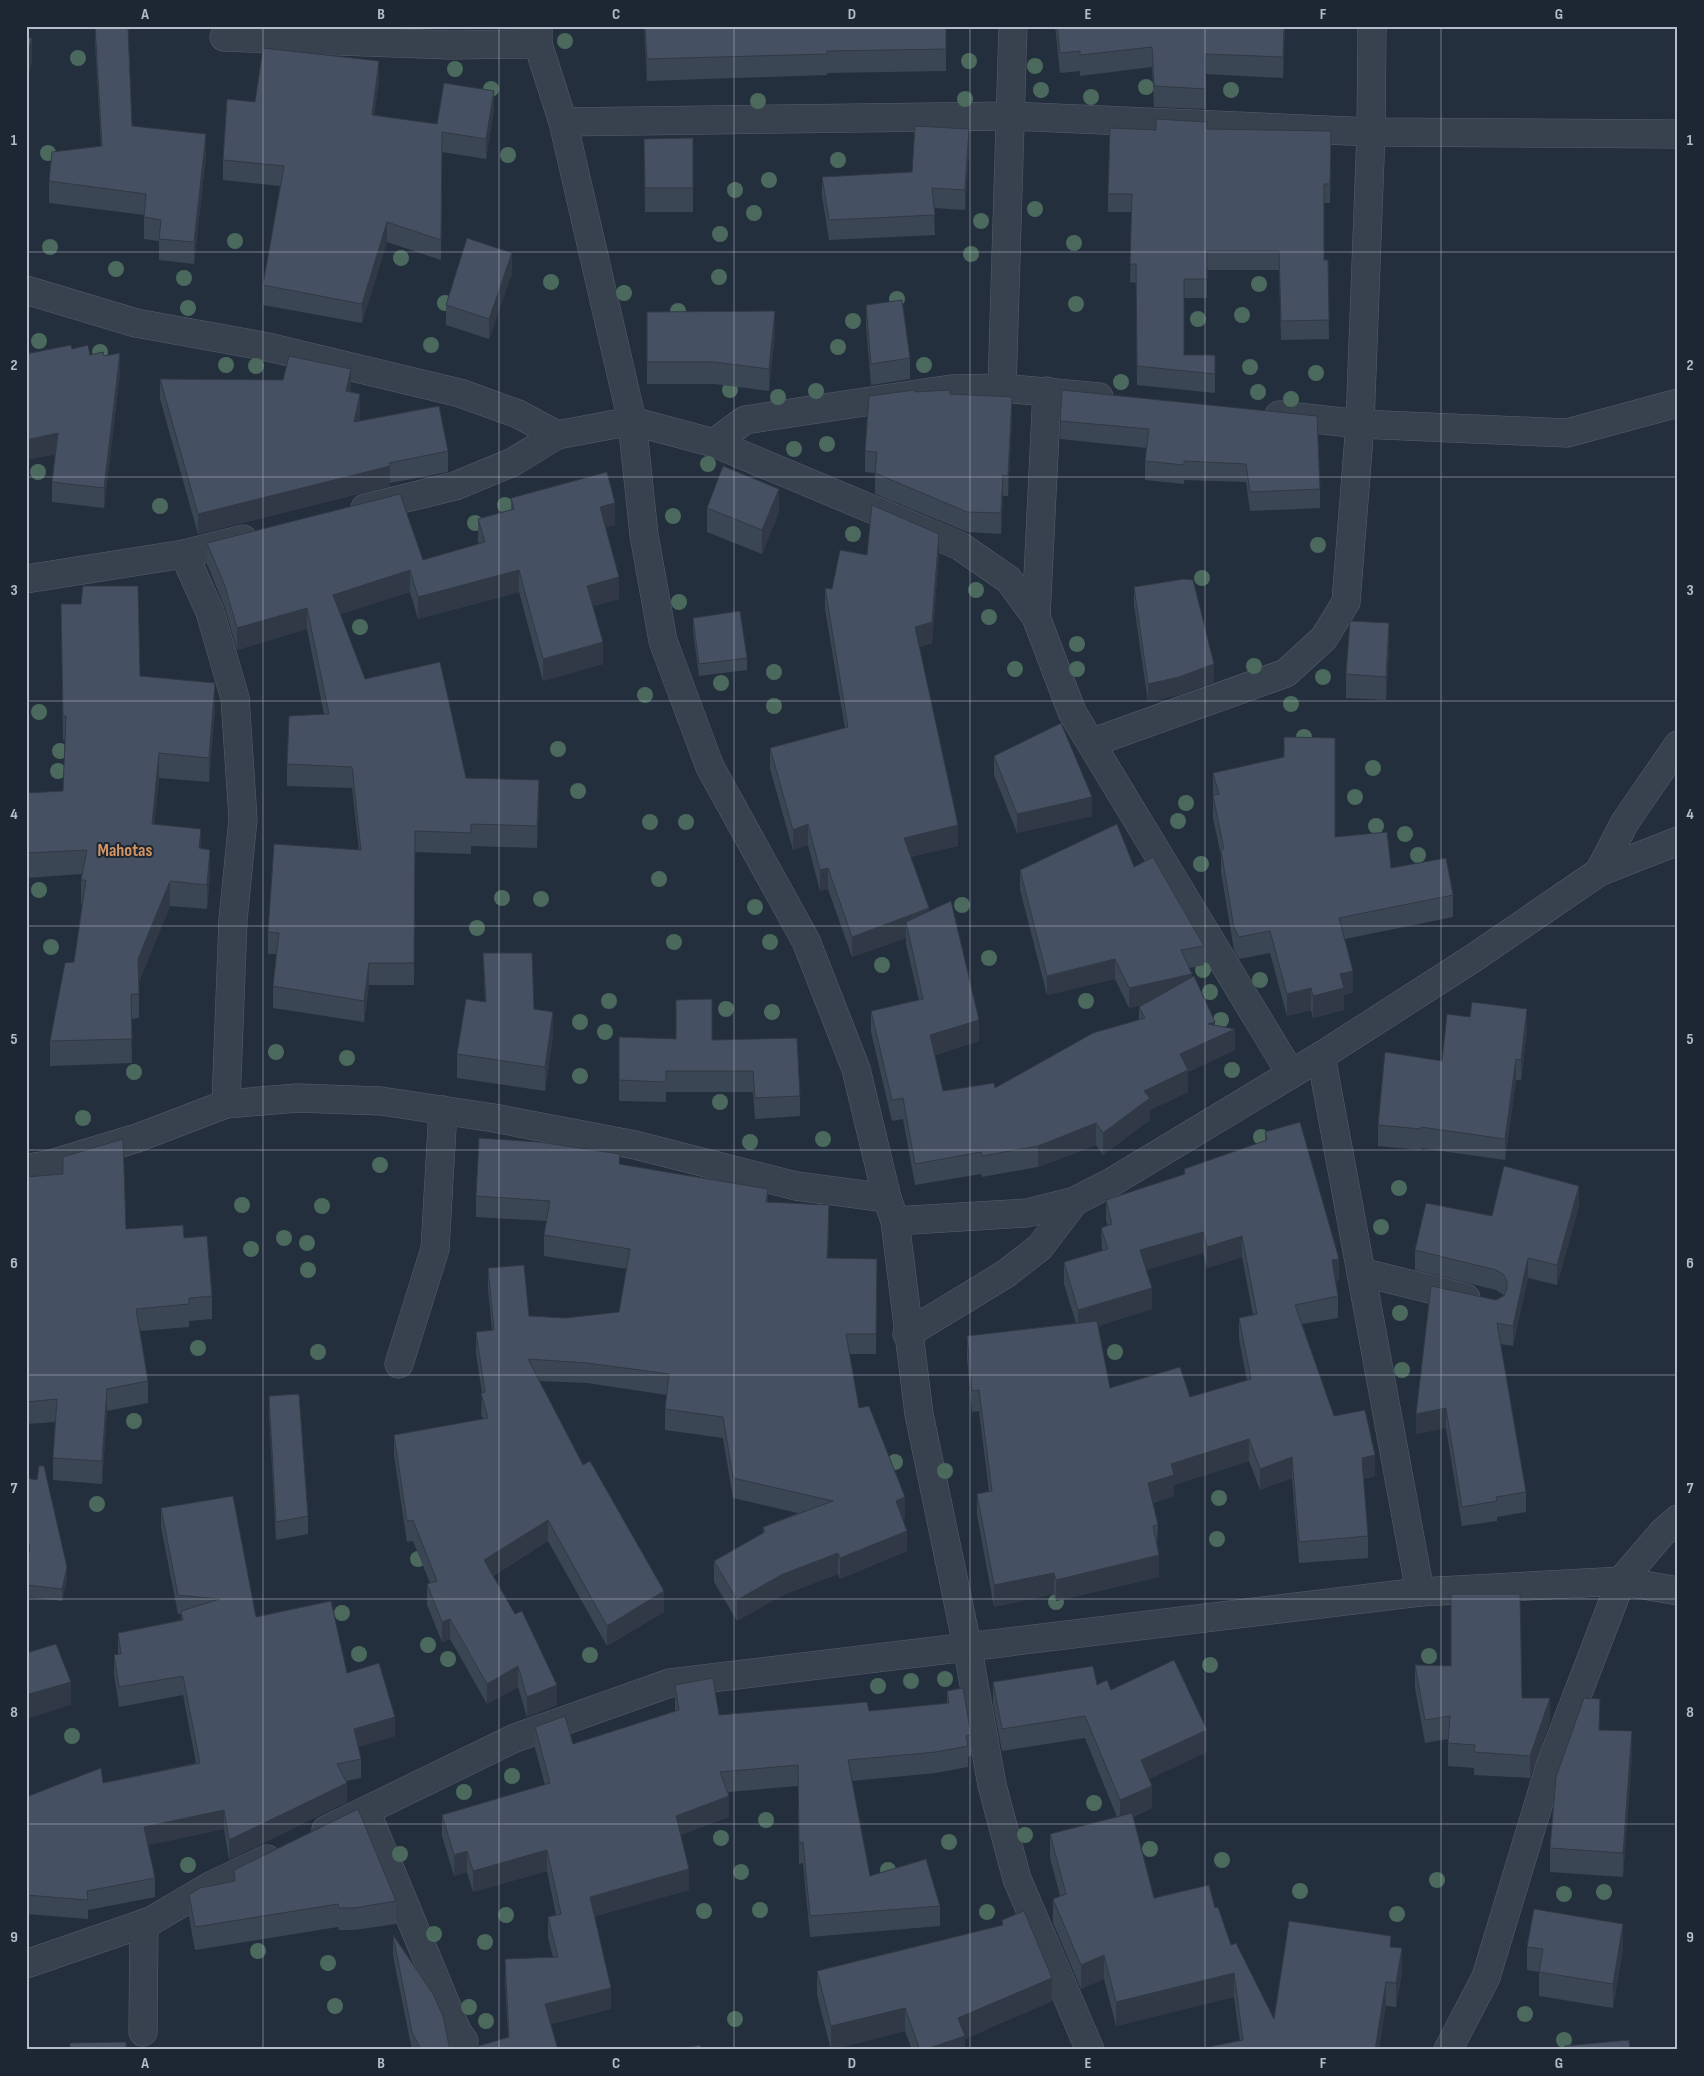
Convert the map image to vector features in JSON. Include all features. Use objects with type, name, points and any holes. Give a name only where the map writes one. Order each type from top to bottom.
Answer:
[{"type":"street","points":[[1002,388],[1012,26]]},
{"type":"street","points":[[1091,743],[1286,673],[1324,638],[1346,602],[1360,424],[1371,132],[1372,26]]},
{"type":"street","points":[[224,37],[450,45],[538,35],[563,122],[632,421],[644,535],[664,641],[710,767],[806,941],[856,1069],[891,1210],[919,1414],[967,1646],[992,1785],[1017,1879],[1088,2049]]},
{"type":"street","points":[[563,122],[1011,116],[1371,132],[1678,134]]},
{"type":"street","points":[[26,290],[136,323],[268,347],[460,394],[518,414],[557,435]]},
{"type":"street","points":[[714,443],[745,420],[951,389],[1002,388],[1126,400]]},
{"type":"street","points":[[1036,617],[1048,391]]},
{"type":"street","points":[[1252,412],[1360,424],[1568,432],[1678,403]]},
{"type":"street","points":[[340,514],[455,486],[513,462],[557,435],[632,421],[714,443],[960,546],[1009,580],[1036,617],[1072,712],[1291,1074]]},
{"type":"street","points":[[26,579],[184,554],[266,533]]},
{"type":"street","points":[[184,554],[210,612],[236,707],[244,818],[233,920],[226,1104]]},
{"type":"street","points":[[1599,872],[1625,822],[1678,745]]},
{"type":"street","points":[[26,1168],[48,1165],[137,1138],[226,1104],[297,1098],[381,1100],[635,1145],[891,1210],[1027,1213],[1076,1201],[1112,1182],[1321,1056],[1472,958],[1599,872],[1678,841]]},
{"type":"street","points":[[1321,1056],[1420,1592]]},
{"type":"street","points":[[399,1364],[435,1249],[443,1110]]},
{"type":"street","points":[[908,1334],[1008,1273],[1040,1247],[1076,1201]]},
{"type":"street","points":[[1361,1272],[1492,1305]]},
{"type":"street","points":[[1448,2050],[1486,1977],[1550,1766],[1582,1677],[1621,1580],[1662,1533],[1678,1519]]},
{"type":"street","points":[[26,1964],[144,1923],[212,1885],[515,1738],[670,1683],[1420,1592],[1621,1580],[1678,1591]]},
{"type":"street","points":[[366,1811],[457,2031],[464,2041]]},
{"type":"street","points":[[143,2032],[144,1923]]},
{"type":"building","points":[[95,26],[128,26],[132,126],[206,134],[194,242],[159,239],[161,220],[144,217],[146,194],[49,181],[52,152],[102,146]]},
{"type":"building","points":[[645,26],[946,26],[946,49],[827,51],[827,54],[647,59]]},
{"type":"building","points":[[1057,26],[1284,26],[1283,57],[1205,54],[1206,89],[1154,86],[1152,47],[1080,55],[1080,51],[1060,53]]},
{"type":"building","points":[[26,38],[32,38],[26,60]]},
{"type":"building","points":[[263,48],[379,61],[372,115],[437,124],[444,83],[494,91],[486,139],[442,132],[441,240],[387,222],[362,304],[263,285],[284,166],[223,160],[227,99],[255,102]]},
{"type":"building","points":[[1156,119],[1207,122],[1207,129],[1331,131],[1330,184],[1324,184],[1324,260],[1328,260],[1329,320],[1281,321],[1279,251],[1207,251],[1207,279],[1184,279],[1184,355],[1215,355],[1215,374],[1137,366],[1136,264],[1130,264],[1132,194],[1108,194],[1110,128],[1156,130]]},
{"type":"building","points":[[915,126],[969,129],[965,190],[932,188],[935,215],[829,220],[822,177],[912,172]]},
{"type":"building","points":[[693,138],[693,188],[645,188],[644,139]]},
{"type":"building","points":[[467,238],[512,253],[489,319],[446,305]]},
{"type":"building","points":[[902,300],[910,358],[871,364],[866,305]]},
{"type":"building","points":[[775,311],[769,369],[714,362],[647,362],[647,312]]},
{"type":"building","points":[[71,345],[72,349],[88,345],[90,355],[103,352],[104,356],[120,353],[104,488],[52,482],[58,433],[26,440],[26,354]]},
{"type":"building","points":[[289,356],[351,369],[346,391],[360,394],[354,422],[439,406],[448,451],[389,463],[390,466],[198,514],[160,379],[283,380]]},
{"type":"building","points":[[915,390],[915,392],[950,390],[950,394],[1012,397],[1008,476],[1003,475],[1001,513],[967,512],[875,473],[877,452],[865,451],[869,396]]},
{"type":"building","points":[[1062,390],[1317,416],[1320,489],[1250,492],[1246,464],[1184,461],[1184,465],[1145,461],[1149,429],[1060,421]]},
{"type":"building","points":[[723,466],[779,489],[762,530],[707,508]]},
{"type":"building","points":[[607,472],[615,503],[600,507],[619,577],[587,586],[603,642],[543,659],[519,570],[418,597],[410,570],[333,595],[365,679],[440,662],[466,778],[539,780],[537,826],[471,824],[471,833],[415,831],[414,963],[369,963],[364,1001],[273,986],[279,933],[268,932],[274,844],[361,850],[352,767],[287,764],[289,716],[329,714],[307,608],[237,628],[225,586],[207,543],[400,494],[423,560],[485,542],[478,519],[514,509],[511,498]]},
{"type":"building","points":[[872,505],[939,534],[932,622],[915,627],[958,825],[904,838],[929,908],[852,937],[828,868],[820,870],[808,824],[793,830],[770,748],[848,727],[825,588],[832,589],[840,550],[867,555]]},
{"type":"building","points":[[1184,579],[1193,580],[1214,664],[1179,677],[1148,684],[1134,587]]},
{"type":"building","points":[[83,586],[138,586],[140,676],[215,683],[209,758],[159,753],[152,824],[201,829],[199,848],[210,850],[207,885],[170,881],[138,959],[139,994],[131,994],[132,1039],[50,1041],[65,963],[74,962],[86,880],[81,880],[87,850],[26,853],[26,793],[63,791],[66,716],[63,716],[61,604],[81,604]]},
{"type":"building","points":[[740,611],[747,658],[699,664],[693,618]]},
{"type":"building","points":[[1350,621],[1389,623],[1386,677],[1346,674]]},
{"type":"building","points":[[1061,723],[1092,797],[1017,814],[994,756]]},
{"type":"building","points":[[1284,737],[1335,738],[1335,837],[1387,832],[1391,868],[1446,858],[1453,895],[1339,918],[1353,971],[1340,974],[1344,988],[1313,996],[1311,988],[1287,994],[1270,931],[1239,937],[1234,928],[1221,850],[1224,849],[1213,796],[1219,794],[1213,773],[1284,757]]},
{"type":"building","points":[[1117,824],[1134,867],[1153,857],[1204,946],[1181,950],[1192,974],[1129,988],[1115,959],[1047,976],[1020,870]]},
{"type":"building","points":[[951,901],[979,1020],[930,1035],[943,1091],[994,1083],[995,1088],[1093,1033],[1145,1018],[1139,1007],[1194,976],[1215,1022],[1208,1024],[1235,1029],[1180,1054],[1188,1070],[1144,1091],[1150,1098],[1103,1133],[1096,1123],[1038,1146],[982,1156],[981,1152],[915,1164],[903,1098],[892,1100],[871,1011],[923,999],[906,922]]},
{"type":"building","points":[[483,953],[532,953],[534,1009],[553,1012],[545,1067],[457,1054],[466,999],[486,1002]]},
{"type":"building","points":[[712,999],[712,1040],[797,1038],[800,1096],[755,1098],[753,1071],[666,1071],[666,1082],[619,1080],[619,1037],[676,1039],[676,1000]]},
{"type":"building","points":[[1472,1002],[1527,1009],[1521,1060],[1516,1059],[1505,1139],[1421,1127],[1421,1129],[1378,1125],[1385,1052],[1442,1061],[1447,1014],[1470,1017]]},
{"type":"building","points":[[1300,1122],[1339,1259],[1332,1260],[1338,1296],[1295,1305],[1334,1416],[1365,1410],[1375,1455],[1362,1458],[1368,1536],[1299,1542],[1292,1457],[1260,1469],[1249,1439],[1171,1464],[1174,1475],[1148,1483],[1158,1525],[1153,1526],[1159,1555],[1056,1580],[1054,1573],[994,1585],[977,1494],[992,1491],[979,1390],[972,1391],[967,1336],[1097,1321],[1110,1388],[1180,1367],[1190,1397],[1251,1379],[1239,1318],[1257,1314],[1242,1236],[1207,1247],[1203,1232],[1140,1250],[1152,1288],[1078,1310],[1064,1262],[1108,1249],[1101,1228],[1112,1224],[1106,1200],[1185,1174],[1184,1169],[1267,1140],[1265,1132]]},
{"type":"building","points":[[479,1138],[539,1142],[620,1154],[619,1164],[768,1189],[766,1202],[829,1205],[827,1258],[877,1259],[876,1334],[846,1334],[859,1408],[869,1406],[905,1497],[896,1501],[907,1531],[840,1558],[838,1553],[783,1574],[737,1600],[714,1561],[765,1532],[763,1527],[833,1501],[733,1478],[723,1417],[665,1409],[669,1374],[587,1363],[528,1359],[583,1465],[590,1461],[664,1591],[607,1626],[548,1520],[484,1560],[515,1614],[522,1611],[557,1685],[527,1697],[518,1666],[487,1684],[450,1619],[442,1622],[427,1584],[437,1581],[413,1520],[407,1521],[394,1435],[488,1418],[481,1393],[485,1392],[476,1332],[494,1330],[488,1268],[524,1265],[529,1316],[566,1318],[619,1312],[630,1249],[544,1235],[550,1201],[476,1196]]},
{"type":"building","points":[[123,1139],[126,1229],[183,1225],[184,1238],[207,1236],[212,1296],[189,1298],[189,1304],[136,1309],[148,1381],[107,1389],[102,1461],[53,1458],[57,1399],[26,1402],[26,1177],[63,1174],[63,1157]]},
{"type":"building","points":[[1504,1166],[1579,1186],[1557,1265],[1528,1258],[1513,1326],[1497,1323],[1526,1492],[1496,1497],[1497,1501],[1462,1507],[1446,1408],[1416,1414],[1431,1286],[1496,1300],[1504,1296],[1507,1289],[1507,1281],[1503,1274],[1496,1270],[1415,1250],[1426,1203],[1492,1216]]},
{"type":"building","points":[[299,1394],[308,1516],[276,1522],[269,1396]]},
{"type":"building","points":[[39,1466],[44,1466],[67,1567],[62,1589],[26,1585],[30,1545],[26,1544],[26,1478],[37,1480]]},
{"type":"building","points":[[233,1496],[256,1617],[331,1601],[347,1673],[379,1663],[395,1717],[354,1729],[361,1759],[337,1764],[347,1783],[229,1840],[224,1810],[144,1827],[155,1878],[87,1891],[88,1900],[26,1895],[26,1797],[101,1768],[103,1783],[200,1763],[183,1676],[119,1687],[114,1655],[121,1654],[118,1633],[183,1620],[181,1611],[220,1599],[178,1595],[161,1508]]},
{"type":"building","points":[[1451,1594],[1520,1594],[1522,1698],[1550,1698],[1530,1756],[1474,1752],[1475,1745],[1448,1743],[1450,1716],[1425,1720],[1415,1665],[1451,1666]]},
{"type":"building","points":[[56,1644],[71,1682],[26,1695],[26,1653]]},
{"type":"building","points":[[1174,1660],[1207,1730],[1141,1760],[1152,1786],[1120,1800],[1085,1716],[1002,1729],[993,1682],[1093,1666],[1097,1685],[1107,1680],[1111,1690]]},
{"type":"building","points":[[713,1678],[719,1715],[867,1702],[869,1711],[949,1703],[947,1691],[963,1688],[971,1735],[966,1736],[968,1746],[936,1752],[848,1760],[870,1876],[926,1859],[940,1906],[810,1916],[803,1842],[799,1843],[798,1765],[720,1772],[729,1796],[676,1816],[689,1869],[590,1897],[611,1988],[545,2004],[558,2050],[465,2050],[509,2037],[505,1959],[558,1957],[548,1917],[561,1914],[547,1850],[473,1871],[467,1851],[454,1855],[442,1815],[550,1783],[535,1727],[565,1716],[573,1744],[679,1710],[675,1685]]},
{"type":"building","points":[[1584,1698],[1600,1699],[1599,1730],[1632,1731],[1623,1853],[1550,1848],[1556,1777]]},
{"type":"building","points":[[358,1809],[396,1901],[354,1908],[339,1908],[338,1904],[195,1927],[189,1895],[200,1888],[235,1881],[234,1870]]},
{"type":"building","points":[[1132,1813],[1154,1898],[1209,1885],[1215,1908],[1218,1907],[1231,1945],[1236,1943],[1274,2019],[1289,1921],[1391,1936],[1390,1947],[1402,1948],[1396,1983],[1386,1982],[1375,2050],[1194,2050],[1243,2040],[1234,1973],[1116,2002],[1104,1955],[1081,1965],[1053,1899],[1066,1894],[1050,1834]]},
{"type":"building","points":[[1534,1909],[1623,1924],[1613,1984],[1539,1972],[1543,1949],[1527,1947]]},
{"type":"building","points":[[1024,1911],[1052,1978],[958,2018],[965,2036],[920,2050],[905,2008],[831,2026],[817,1971],[1003,1925],[1002,1920]]},
{"type":"building","points":[[393,1935],[433,1994],[443,2016],[450,2050],[421,2050],[412,2032]]},
{"type":"building","points":[[1629,2040],[1630,2050],[1565,2050],[1565,2046]]},
{"type":"building","points":[[126,2042],[126,2050],[70,2050],[70,2043]]},
{"type":"building","points":[[700,2045],[702,2050],[678,2050]]},
{"type":"district","name":"Mahotas","points":[[125,850]]}]
